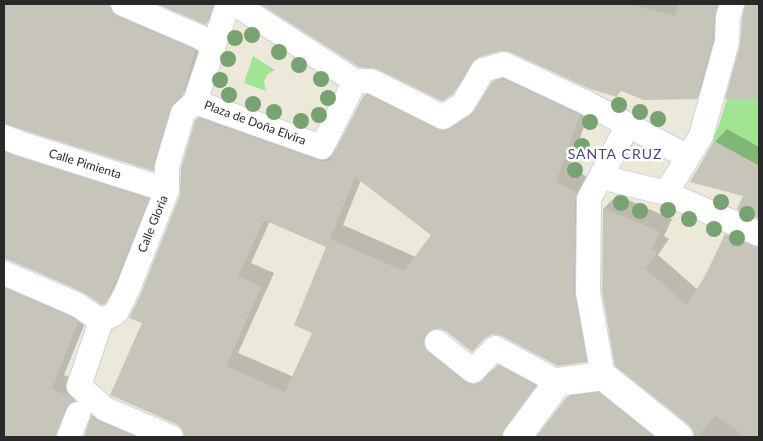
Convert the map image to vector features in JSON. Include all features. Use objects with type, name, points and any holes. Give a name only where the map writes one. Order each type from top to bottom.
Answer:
[{"type":"street","points":[[123,4],[200,37],[213,46]]},
{"type":"street","name":"Plaza de Doña Elvira","points":[[228,4],[194,102],[322,147],[354,82]]},
{"type":"street","points":[[235,4],[354,82],[371,81],[443,116],[463,104],[482,70],[504,64],[585,102],[688,157]]},
{"type":"street","points":[[666,193],[701,136],[727,42],[728,17],[732,4]]},
{"type":"street","name":"Calle Gloria","points":[[101,322],[116,313],[126,291],[167,190],[167,167],[183,113],[194,102]]},
{"type":"street","points":[[628,125],[589,199],[588,292],[603,376],[679,437]]},
{"type":"street","name":"Calle Pimienta","points":[[4,137],[19,144],[167,190]]},
{"type":"street","points":[[600,176],[666,193],[759,234]]},
{"type":"street","points":[[4,273],[78,305],[101,322],[79,386],[105,409],[160,435]]},
{"type":"street","points":[[437,342],[473,371],[495,348],[558,382],[603,376]]},
{"type":"street","points":[[517,437],[558,382]]},
{"type":"street","points":[[69,437],[78,414]]},
{"type":"green space","points":[[253,56],[275,70],[268,74],[264,81],[266,91],[244,83]]},
{"type":"green space","points":[[738,63],[742,99],[759,99],[759,166],[712,140],[719,125]]},
{"type":"building","points":[[4,4],[110,4],[112,12],[118,17],[195,50],[183,94],[170,109],[153,171],[4,124]]},
{"type":"building","points":[[157,4],[214,4],[206,25]]},
{"type":"building","points":[[260,4],[629,4],[675,16],[679,4],[718,4],[714,16],[713,40],[697,99],[644,100],[619,90],[617,97],[590,89],[510,52],[501,51],[479,57],[472,62],[453,94],[442,101],[377,69],[359,67]]},
{"type":"building","points":[[745,4],[759,4],[759,99],[725,99],[740,45]]},
{"type":"building","points":[[503,79],[580,115],[556,182],[577,192],[575,199],[574,292],[587,362],[558,366],[502,336],[493,334],[485,338],[472,352],[446,331],[433,329],[427,333],[423,340],[428,352],[471,385],[478,384],[498,365],[536,386],[504,428],[502,437],[184,437],[182,429],[176,424],[110,395],[142,323],[129,318],[140,296],[180,195],[181,169],[195,121],[198,118],[317,160],[329,162],[364,95],[368,95],[444,131],[471,115],[492,82]],"holes":[[[355,177],[431,235],[404,271],[330,239]],[[264,220],[326,247],[294,325],[312,333],[285,392],[226,366],[261,287],[238,276]]]},
{"type":"building","points":[[714,141],[758,165],[759,163],[759,219],[737,209],[743,196],[690,182]]},
{"type":"building","points":[[4,152],[149,199],[106,303],[102,305],[83,292],[4,259]]},
{"type":"building","points":[[603,208],[660,232],[651,250],[657,252],[645,269],[687,305],[705,276],[725,234],[759,248],[759,437],[745,437],[716,415],[697,437],[694,437],[689,425],[615,366],[602,291]]},
{"type":"building","points":[[4,288],[71,317],[78,322],[52,389],[69,396],[75,401],[65,409],[56,437],[4,437]]},
{"type":"building","points":[[598,392],[654,437],[536,437],[567,397]]},
{"type":"building","points":[[91,415],[100,422],[136,437],[84,437]]},
{"type":"district","name":"SANTA CRUZ","points":[[615,154]]}]
